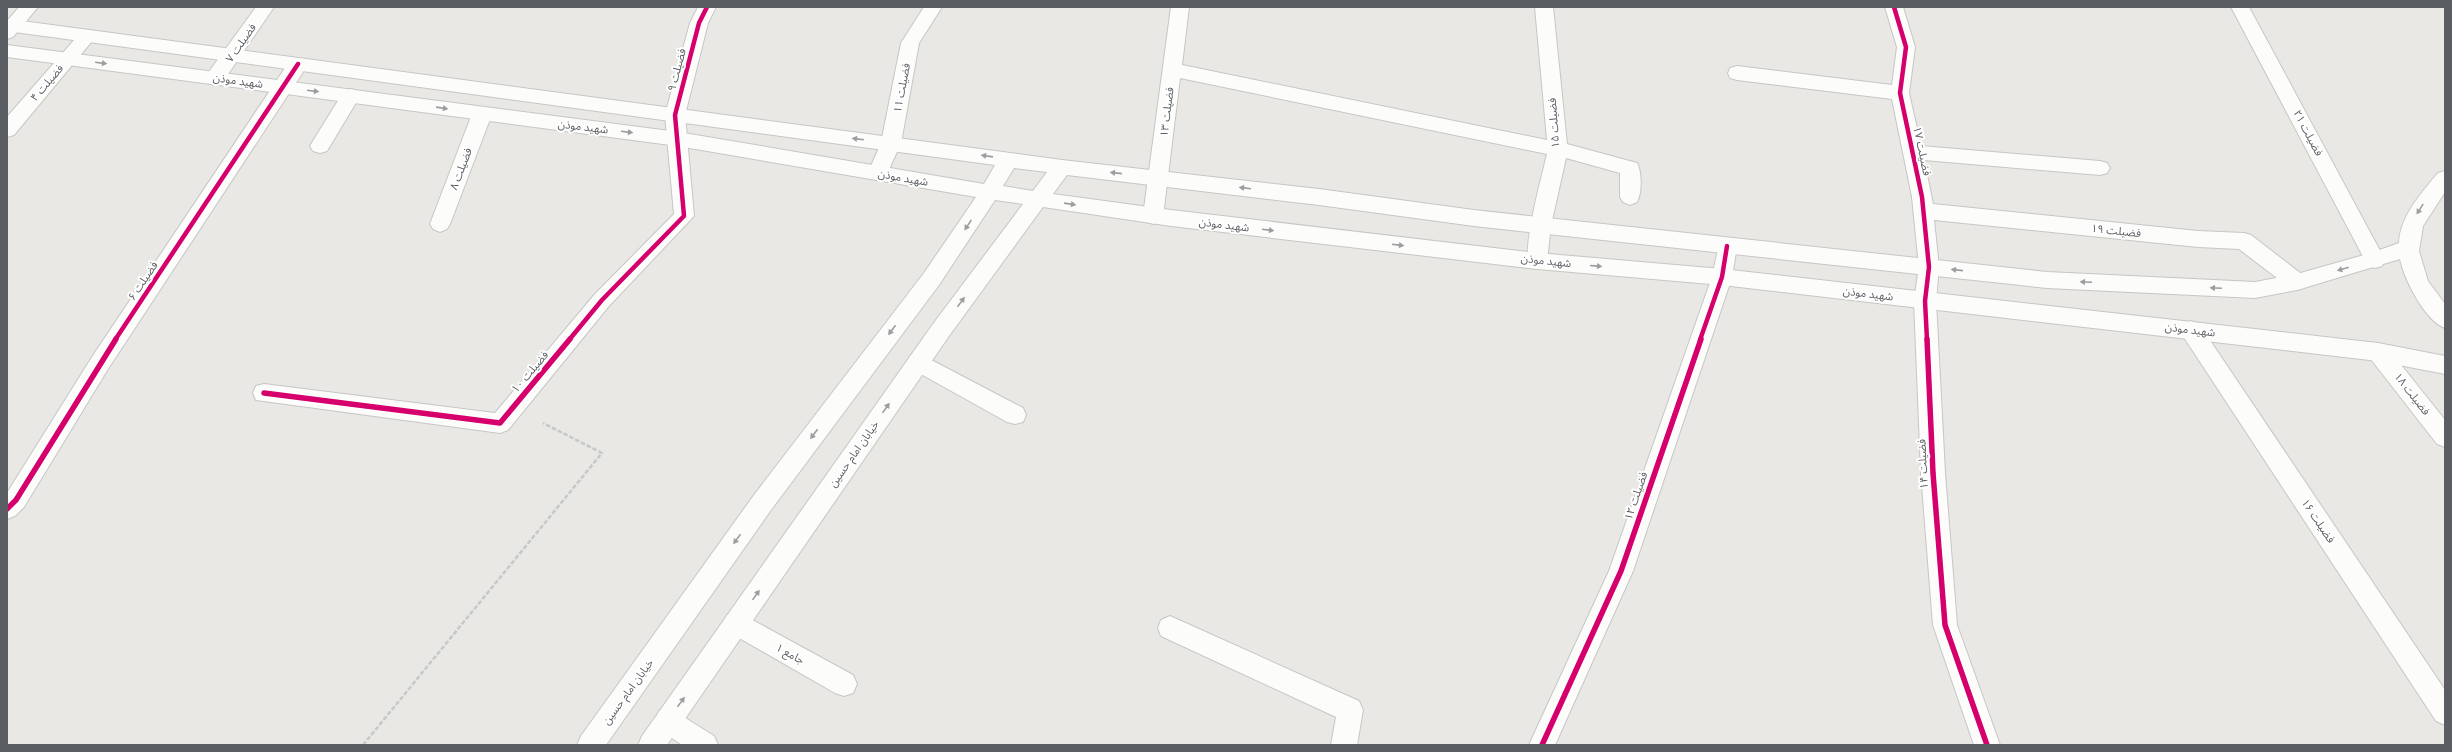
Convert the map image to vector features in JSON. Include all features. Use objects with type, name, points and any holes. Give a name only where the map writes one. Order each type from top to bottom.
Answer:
[{"type":"street","points":[[9,28],[29,7]]},
{"type":"street","name":"فضیلت ۷","points":[[215,78],[233,56],[265,7]]},
{"type":"street","name":"فضیلت ۹","points":[[678,139],[675,114],[699,23],[706,7]]},
{"type":"street","name":"فضیلت ۱۱","points":[[878,173],[891,143],[910,43],[933,7]]},
{"type":"street","name":"فضیلت ۱۳","points":[[1152,216],[1159,178],[1180,7]]},
{"type":"street","name":"فضیلت ۱۵","points":[[1537,261],[1541,225],[1558,149],[1544,7]]},
{"type":"street","name":"فضیلت ۱۷","points":[[1894,7],[1906,47],[1900,93],[1923,211],[1929,267],[1926,301]]},
{"type":"street","name":"فضیلت ۲۱","points":[[2240,7],[2375,260]]},
{"type":"street","points":[[9,28],[87,36],[1062,167],[1541,225],[2047,280],[2255,290],[2297,282],[2375,260],[2407,248]]},
{"type":"street","name":"فضیلت ۴","points":[[7,130],[87,36]]},
{"type":"street","name":"شهید موذن","points":[[7,51],[678,139],[990,192],[1152,216],[1537,261],[1722,277],[2191,330],[2378,352],[2445,365]]},
{"type":"street","name":"فضیلت ۶","points":[[10,504],[100,363],[284,88],[298,64]]},
{"type":"street","points":[[1172,70],[1558,149],[1630,168],[1630,197]]},
{"type":"street","points":[[1737,73],[1900,93]]},
{"type":"street","points":[[320,146],[351,96]]},
{"type":"street","name":"فضیلت ۸","points":[[440,224],[482,114]]},
{"type":"street","name":"فضیلت ۱۰","points":[[264,394],[500,423],[602,300],[684,216],[678,139]]},
{"type":"street","points":[[1912,152],[2100,168]]},
{"type":"street","name":"خیابان امام حسین","points":[[590,745],[786,471],[936,273],[990,192],[1009,159]]},
{"type":"street","name":"خیابان امام حسین","points":[[650,745],[918,362],[1062,167]]},
{"type":"street","points":[[2445,178],[2421,207],[2412,224],[2407,248],[2418,282],[2445,318]]},
{"type":"street","name":"فضیلت ۱۹","points":[[1923,211],[2198,239],[2244,242],[2297,282]]},
{"type":"street","name":"فضیلت ۱۲","points":[[1542,745],[1621,571],[1722,277],[1726,246]]},
{"type":"street","name":"فضیلت ۱۴","points":[[1926,301],[1933,473],[1945,625],[1987,745]]},
{"type":"street","name":"فضیلت ۱۶","points":[[2191,330],[2445,712]]},
{"type":"street","name":"فضیلت ۱۸","points":[[2378,352],[2445,437]]},
{"type":"street","points":[[918,362],[1016,415]]},
{"type":"street","name":"جامع ۱","points":[[736,624],[844,684]]},
{"type":"street","points":[[1170,628],[1350,710],[1344,745]]},
{"type":"street","points":[[668,720],[705,745]]},
{"type":"path","points":[[363,745],[602,453],[536,419]]},
{"type":"cycle path","points":[[264,393],[500,423],[602,300],[684,216],[675,115],[699,23],[707,7]]},
{"type":"cycle path","points":[[1894,7],[1906,47],[1900,93],[1922,197],[1929,267],[1925,301],[1933,473],[1945,625],[1987,745]]},
{"type":"cycle path","points":[[7,509],[16,500],[100,363],[298,64]]},
{"type":"cycle path","points":[[1542,745],[1621,571],[1722,277],[1727,246]]}]
